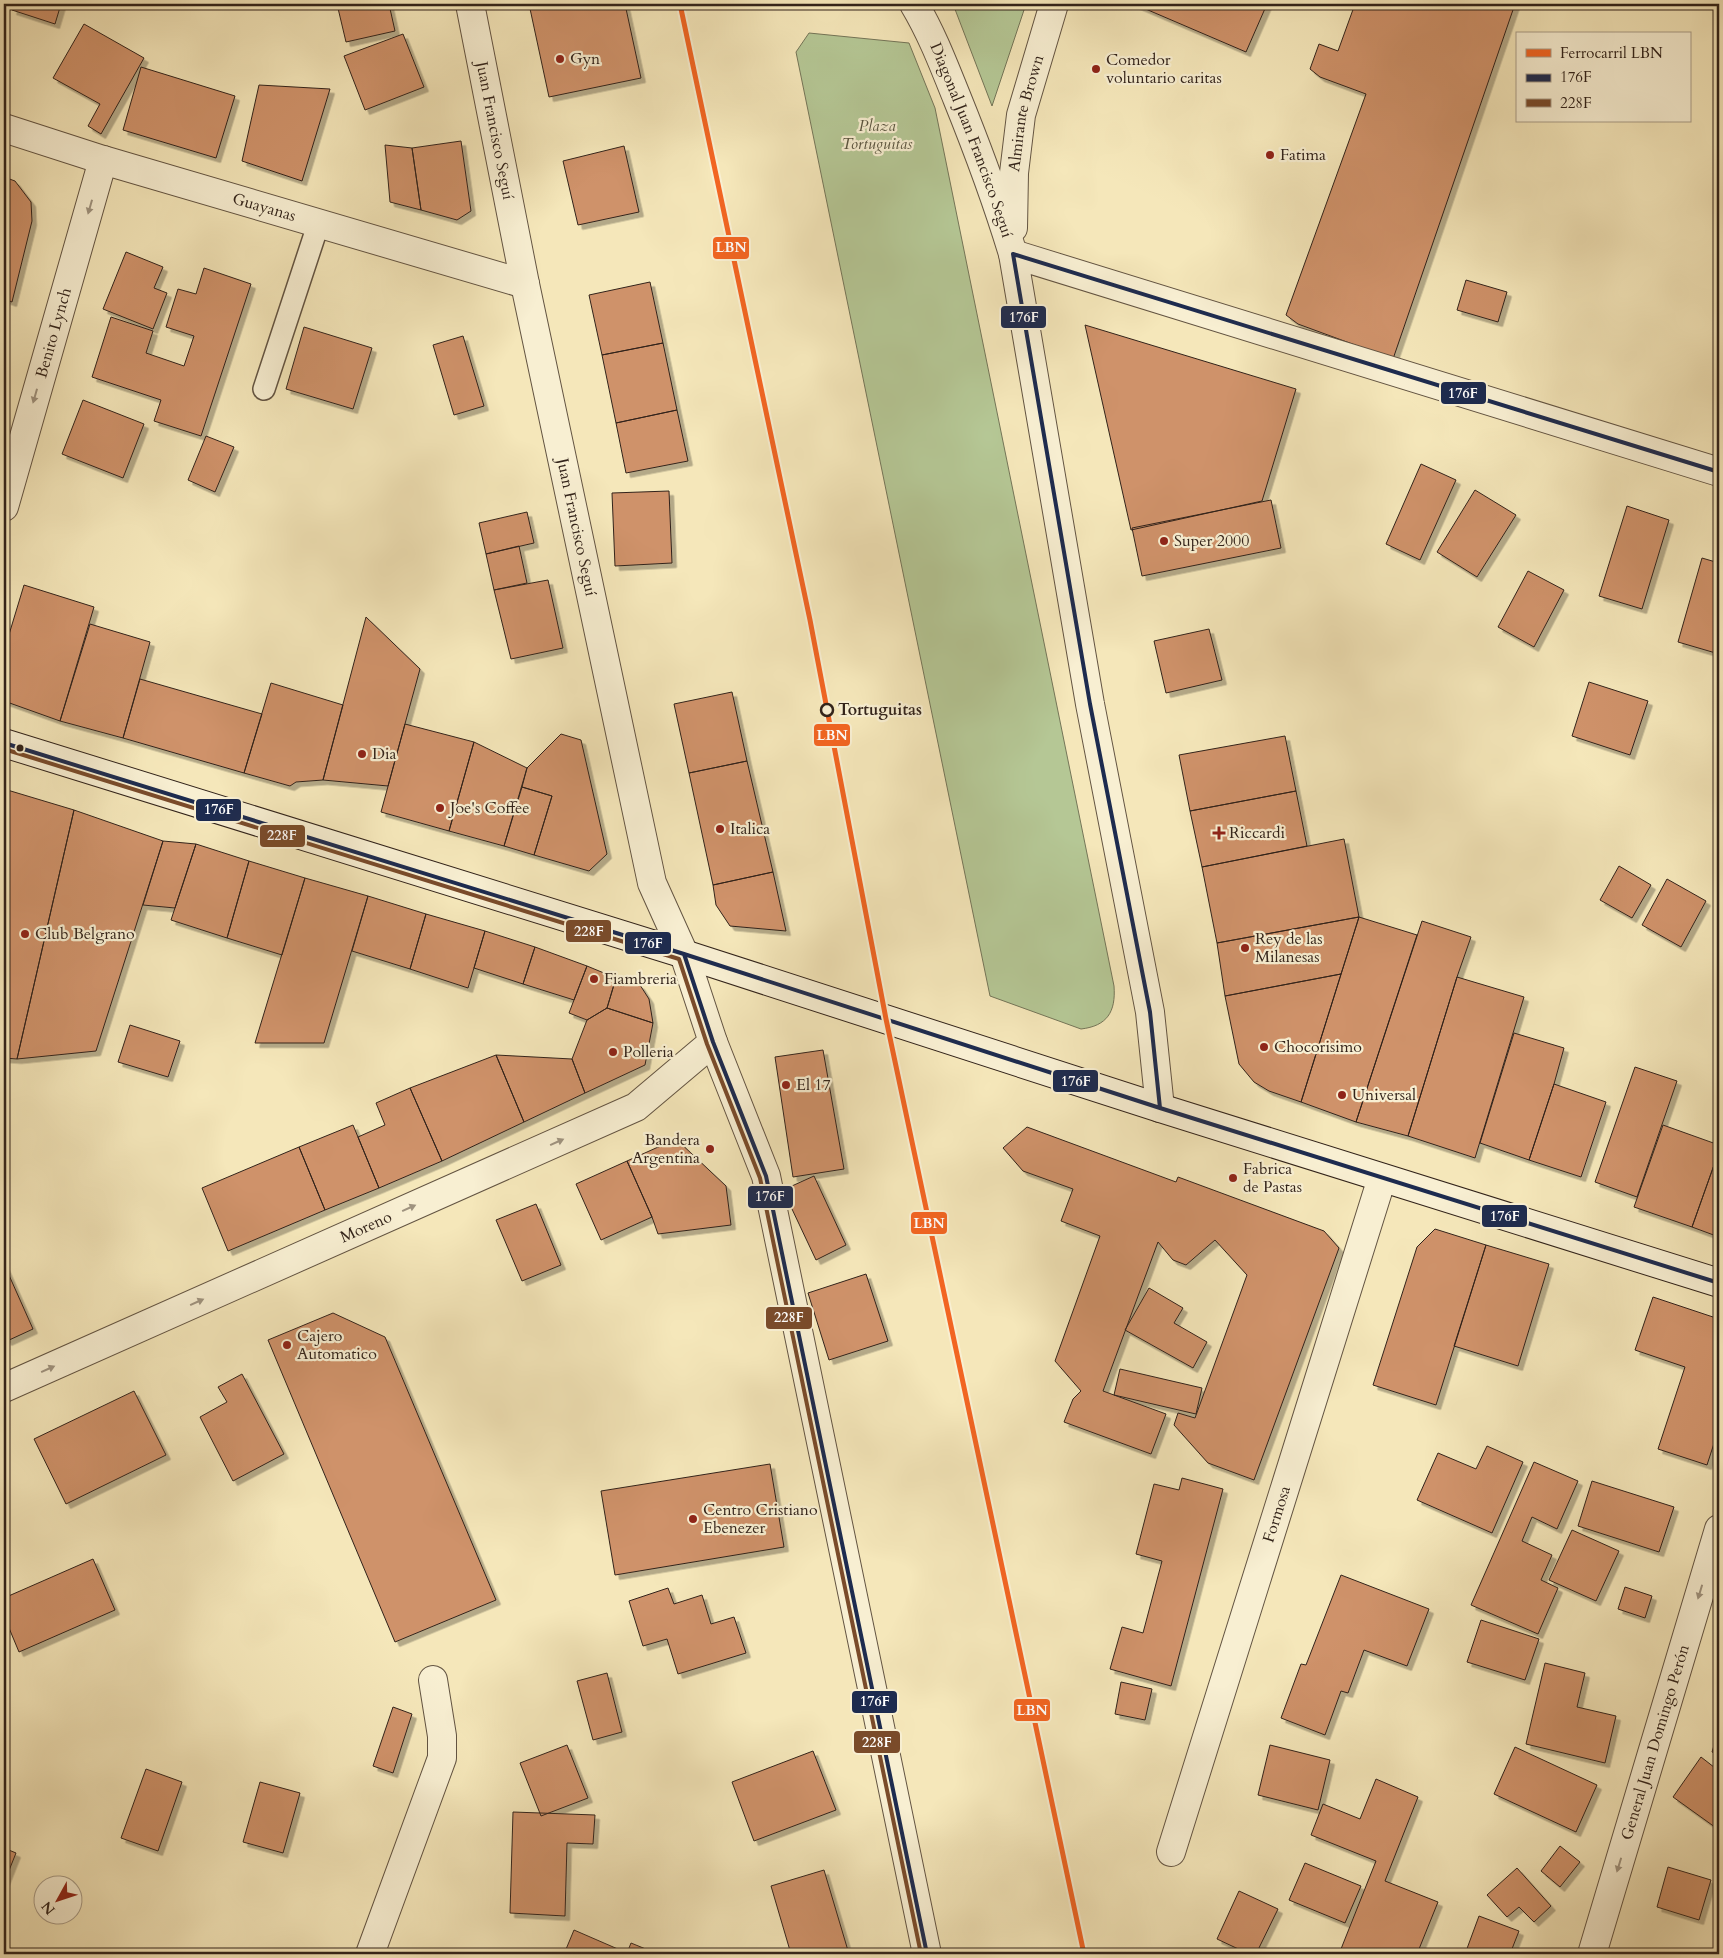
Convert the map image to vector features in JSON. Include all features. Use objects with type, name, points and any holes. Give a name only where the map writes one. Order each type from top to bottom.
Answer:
[{"type":"street","name":"Juan Francisco Seguí","points":[[470,4],[525,284],[652,882],[684,954],[713,1042],[766,1176],[927,1954]]},
{"type":"street","name":"Diagonal Juan Francisco Seguí","points":[[914,4],[928,27],[973,137],[997,200],[1013,254],[1090,704],[1150,1012],[1160,1108]]},
{"type":"street","name":"Almirante Brown","points":[[1013,254],[1014,173],[1021,115],[1054,4]]},
{"type":"street","name":"Guayanas","points":[[4,128],[103,160],[525,284]]},
{"type":"street","name":"Benito Lynch","points":[[4,507],[103,160]]},
{"type":"street","points":[[1013,254],[1719,472]]},
{"type":"street","points":[[4,743],[684,954],[1160,1108],[1719,1283]]},
{"type":"street","name":"Moreno","points":[[4,1388],[636,1107],[713,1042]]},
{"type":"street","name":"Formosa","points":[[1171,1852],[1382,1178]]},
{"type":"street","name":"General Juan Domingo Perón","points":[[1592,1954],[1719,1529]]},
{"type":"street","points":[[370,1954],[442,1758],[442,1736],[433,1680]]},
{"type":"lane","points":[[264,389],[318,222]]},
{"type":"green space","points":[[953,4],[1026,4],[992,106]]},
{"type":"green space","name":"Plaza Tortuguitas","points":[[809,33],[909,43],[935,108],[1114,986],[1111,1010],[1108,1016],[1097,1025],[1081,1029],[990,996],[796,52]]},
{"type":"building","points":[[14,4],[61,4],[55,24],[12,10]]},
{"type":"building","points":[[337,4],[389,4],[395,31],[346,42]]},
{"type":"building","points":[[529,4],[625,4],[641,78],[549,97]]},
{"type":"building","points":[[1134,4],[1267,4],[1246,52]]},
{"type":"building","points":[[1355,4],[1515,4],[1393,359],[1298,324],[1286,315],[1366,94],[1320,77],[1310,69],[1319,44],[1338,51]]},
{"type":"building","points":[[84,24],[144,58],[101,134],[88,126],[100,104],[53,78]]},
{"type":"building","points":[[403,34],[424,87],[365,110],[344,56]]},
{"type":"building","points":[[141,67],[235,96],[216,158],[123,130]]},
{"type":"building","points":[[259,85],[330,89],[302,181],[242,161]]},
{"type":"building","points":[[461,141],[471,211],[457,220],[421,210],[412,148]]},
{"type":"building","points":[[385,145],[412,148],[421,210],[390,202]]},
{"type":"building","points":[[624,146],[639,212],[578,225],[563,161]]},
{"type":"building","points":[[4,177],[15,181],[31,202],[32,221],[12,302],[4,299]]},
{"type":"building","points":[[126,252],[163,267],[154,288],[167,293],[153,329],[103,309]]},
{"type":"building","points":[[204,268],[251,284],[201,436],[154,421],[161,400],[92,377],[111,317],[153,331],[146,353],[184,366],[194,336],[166,327],[178,289],[196,294]]},
{"type":"building","points":[[1466,280],[1507,292],[1498,322],[1457,310]]},
{"type":"building","points":[[650,282],[663,343],[602,355],[589,295]]},
{"type":"building","points":[[1085,325],[1296,389],[1262,501],[1131,530]]},
{"type":"building","points":[[304,327],[372,348],[353,409],[286,389]]},
{"type":"building","points":[[463,336],[484,406],[454,415],[433,345]]},
{"type":"building","points":[[663,343],[677,410],[616,423],[602,355]]},
{"type":"building","points":[[83,400],[144,424],[123,478],[62,454]]},
{"type":"building","points":[[677,410],[688,461],[626,473],[616,423]]},
{"type":"building","points":[[206,436],[234,447],[215,492],[188,480]]},
{"type":"building","points":[[1421,464],[1456,480],[1420,560],[1386,544]]},
{"type":"building","points":[[1475,490],[1516,515],[1477,577],[1437,552]]},
{"type":"building","points":[[669,491],[672,563],[615,566],[612,493]]},
{"type":"building","points":[[1271,500],[1281,548],[1142,576],[1132,528]]},
{"type":"building","points":[[1627,506],[1669,520],[1642,609],[1599,596]]},
{"type":"building","points":[[527,512],[534,543],[486,554],[479,523]]},
{"type":"building","points":[[519,546],[527,583],[494,590],[486,554]]},
{"type":"building","points":[[1702,558],[1719,563],[1719,654],[1678,642]]},
{"type":"building","points":[[1528,571],[1564,590],[1534,647],[1498,627]]},
{"type":"building","points":[[548,580],[563,648],[511,659],[494,590]]},
{"type":"building","points":[[24,585],[94,607],[60,721],[4,701],[4,651]]},
{"type":"building","points":[[366,617],[420,669],[388,786],[323,780]]},
{"type":"building","points":[[90,624],[150,642],[123,738],[60,721]]},
{"type":"building","points":[[1209,629],[1222,680],[1166,693],[1154,641]]},
{"type":"building","points":[[140,679],[262,714],[244,773],[123,738]]},
{"type":"building","points":[[1589,682],[1648,701],[1630,755],[1572,736]]},
{"type":"building","points":[[271,683],[343,705],[323,780],[296,782],[290,786],[244,773]]},
{"type":"building","points":[[732,692],[747,761],[689,773],[674,704]]},
{"type":"building","points":[[405,724],[474,742],[449,831],[381,812]]},
{"type":"building","points":[[561,734],[581,740],[607,854],[589,871],[534,855],[552,796],[522,787],[527,768]]},
{"type":"building","points":[[1285,736],[1296,791],[1190,811],[1179,755]]},
{"type":"building","points":[[474,742],[527,768],[504,846],[449,831]]},
{"type":"building","points":[[747,761],[773,872],[713,885],[689,773]]},
{"type":"building","points":[[522,787],[552,796],[534,855],[504,846]]},
{"type":"building","name":"Club Belgrano","points":[[4,789],[74,810],[17,1059],[4,1058]]},
{"type":"building","points":[[1296,791],[1307,846],[1202,867],[1190,811]]},
{"type":"building","points":[[74,810],[163,841],[96,1051],[17,1059]]},
{"type":"building","points":[[1344,839],[1359,917],[1217,943],[1202,867]]},
{"type":"building","points":[[163,841],[196,844],[175,908],[143,905]]},
{"type":"building","points":[[196,844],[249,861],[227,938],[171,920]]},
{"type":"building","points":[[249,861],[305,878],[282,955],[227,938]]},
{"type":"building","points":[[1619,866],[1651,885],[1632,918],[1600,900]]},
{"type":"building","points":[[773,872],[786,931],[730,926],[716,905],[713,885]]},
{"type":"building","points":[[305,878],[368,896],[324,1043],[255,1043]]},
{"type":"building","points":[[1667,879],[1706,901],[1681,947],[1642,925]]},
{"type":"building","points":[[368,896],[426,914],[410,969],[352,951]]},
{"type":"building","points":[[426,914],[485,931],[468,988],[410,969]]},
{"type":"building","points":[[1359,917],[1417,935],[1356,1122],[1301,1102]]},
{"type":"building","points":[[1359,917],[1341,974],[1225,996],[1217,943]]},
{"type":"building","points":[[1422,921],[1471,937],[1408,1136],[1356,1122]]},
{"type":"building","points":[[485,931],[535,947],[523,984],[474,968]]},
{"type":"building","points":[[535,947],[587,966],[574,1000],[523,984]]},
{"type":"building","points":[[587,966],[616,978],[607,1008],[587,1020],[569,1013]]},
{"type":"building","points":[[1341,974],[1301,1102],[1269,1091],[1254,1082],[1239,1064],[1225,996]]},
{"type":"building","points":[[1457,977],[1524,997],[1475,1158],[1408,1136]]},
{"type":"building","points":[[616,978],[640,985],[649,999],[653,1023],[607,1008]]},
{"type":"building","points":[[607,1008],[653,1023],[645,1065],[585,1093],[572,1059],[587,1020]]},
{"type":"building","points":[[130,1025],[180,1041],[168,1077],[118,1062]]},
{"type":"building","points":[[1514,1033],[1564,1048],[1529,1160],[1480,1143]]},
{"type":"building","points":[[823,1050],[844,1169],[793,1177],[775,1057]]},
{"type":"building","points":[[496,1055],[524,1122],[442,1161],[410,1088]]},
{"type":"building","points":[[496,1055],[572,1059],[585,1093],[524,1122]]},
{"type":"building","points":[[1635,1067],[1677,1081],[1637,1197],[1595,1182]]},
{"type":"building","points":[[1554,1084],[1606,1102],[1581,1177],[1529,1160]]},
{"type":"building","points":[[410,1088],[442,1161],[379,1188],[358,1137],[385,1125],[376,1103]]},
{"type":"building","points":[[353,1125],[379,1188],[325,1210],[299,1147]]},
{"type":"building","points":[[1663,1125],[1719,1145],[1719,1151],[1692,1227],[1634,1207]]},
{"type":"building","points":[[1027,1127],[1176,1182],[1178,1177],[1324,1231],[1339,1248],[1254,1480],[1208,1463],[1174,1425],[1178,1413],[1195,1418],[1247,1275],[1215,1240],[1186,1265],[1173,1260],[1158,1242],[1103,1391],[1166,1414],[1151,1454],[1064,1422],[1073,1399],[1081,1391],[1055,1361],[1100,1236],[1061,1221],[1073,1189],[1023,1171],[1003,1148]]},
{"type":"building","points":[[676,1139],[726,1186],[731,1225],[658,1234],[627,1161]]},
{"type":"building","points":[[299,1147],[325,1210],[228,1251],[202,1188]]},
{"type":"building","points":[[1719,1151],[1719,1237],[1692,1227]]},
{"type":"building","points":[[627,1161],[652,1217],[601,1240],[576,1184]]},
{"type":"building","points":[[814,1176],[846,1245],[816,1260],[783,1190]]},
{"type":"building","points":[[536,1204],[561,1265],[522,1281],[496,1220]]},
{"type":"building","points":[[1435,1229],[1486,1245],[1436,1405],[1373,1385],[1417,1247]]},
{"type":"building","points":[[1486,1245],[1549,1264],[1518,1366],[1454,1346]]},
{"type":"building","points":[[4,1264],[33,1329],[7,1341],[4,1334]]},
{"type":"building","points":[[866,1274],[888,1341],[829,1360],[808,1293]]},
{"type":"building","points":[[1149,1288],[1183,1308],[1174,1323],[1207,1342],[1193,1368],[1125,1330]]},
{"type":"building","points":[[1653,1297],[1719,1319],[1719,1428],[1707,1465],[1658,1449],[1685,1367],[1635,1350]]},
{"type":"building","points":[[333,1313],[385,1337],[496,1600],[395,1642],[268,1340]]},
{"type":"building","points":[[1120,1369],[1202,1388],[1196,1414],[1114,1395]]},
{"type":"building","points":[[242,1374],[284,1454],[233,1481],[200,1417],[227,1402],[218,1387]]},
{"type":"building","points":[[134,1391],[166,1455],[66,1504],[34,1439]]},
{"type":"building","points":[[1487,1446],[1523,1462],[1492,1533],[1417,1500],[1438,1453],[1476,1469]]},
{"type":"building","points":[[1534,1462],[1578,1481],[1557,1529],[1532,1517],[1522,1541],[1552,1555],[1541,1580],[1558,1588],[1538,1634],[1471,1605]]},
{"type":"building","name":"Centro Cristiano Ebenezer","points":[[770,1464],[784,1547],[615,1575],[601,1491]]},
{"type":"building","points":[[1182,1478],[1223,1489],[1171,1686],[1110,1669],[1122,1627],[1143,1633],[1162,1561],[1136,1554],[1154,1484],[1179,1490]]},
{"type":"building","points":[[1592,1481],[1674,1507],[1659,1552],[1578,1526]]},
{"type":"building","points":[[1572,1530],[1619,1551],[1596,1601],[1549,1580]]},
{"type":"building","points":[[93,1559],[115,1610],[19,1652],[4,1616],[4,1598]]},
{"type":"building","points":[[1341,1575],[1429,1609],[1407,1666],[1364,1650],[1348,1693],[1341,1691],[1325,1735],[1281,1718],[1301,1664],[1306,1665]]},
{"type":"building","points":[[1625,1587],[1652,1596],[1645,1618],[1618,1609]]},
{"type":"building","points":[[668,1588],[674,1604],[702,1595],[711,1624],[734,1617],[746,1653],[678,1674],[667,1639],[643,1646],[629,1601]]},
{"type":"building","points":[[1481,1620],[1539,1639],[1525,1680],[1467,1662]]},
{"type":"building","points":[[1545,1663],[1585,1673],[1577,1707],[1616,1716],[1605,1763],[1526,1744]]},
{"type":"building","points":[[607,1673],[622,1732],[593,1740],[577,1681]]},
{"type":"building","points":[[1121,1682],[1152,1689],[1145,1720],[1115,1714]]},
{"type":"building","points":[[393,1707],[412,1714],[393,1773],[373,1766]]},
{"type":"building","points":[[1719,1729],[1719,1755],[1712,1752]]},
{"type":"building","points":[[567,1745],[588,1798],[541,1816],[520,1763]]},
{"type":"building","points":[[1270,1745],[1330,1760],[1318,1810],[1258,1795]]},
{"type":"building","points":[[1515,1747],[1597,1785],[1576,1832],[1494,1794]]},
{"type":"building","points":[[813,1751],[836,1810],[754,1841],[732,1782]]},
{"type":"building","points":[[1701,1757],[1719,1771],[1719,1830],[1673,1797]]},
{"type":"building","points":[[146,1769],[182,1782],[158,1851],[121,1838]]},
{"type":"building","points":[[1376,1779],[1418,1797],[1385,1881],[1438,1902],[1417,1954],[1339,1954],[1376,1861],[1311,1835],[1323,1804],[1360,1819]]},
{"type":"building","points":[[260,1782],[300,1793],[283,1853],[243,1842]]},
{"type":"building","points":[[513,1812],[595,1815],[593,1844],[567,1843],[565,1916],[510,1913]]},
{"type":"building","points":[[1560,1846],[1580,1862],[1560,1887],[1541,1871]]},
{"type":"building","points":[[4,1848],[16,1853],[4,1883]]},
{"type":"building","points":[[1305,1863],[1361,1886],[1345,1923],[1289,1900]]},
{"type":"building","points":[[1668,1867],[1711,1880],[1699,1920],[1657,1907]]},
{"type":"building","points":[[1517,1868],[1551,1906],[1534,1922],[1519,1907],[1507,1917],[1487,1895]]},
{"type":"building","points":[[824,1870],[849,1954],[791,1954],[771,1886]]},
{"type":"building","points":[[1239,1891],[1278,1909],[1256,1954],[1249,1954],[1217,1939]]},
{"type":"building","points":[[1479,1916],[1519,1931],[1510,1954],[1465,1954]]},
{"type":"building","points":[[574,1930],[627,1953],[631,1943],[658,1954],[564,1954]]},
{"type":"rail line","name":"LBN","points":[[680,4],[810,620],[886,1019],[1084,1954]]},
{"type":"transit line","name":"176F","points":[[1160,1108],[1150,1012],[1090,704],[1013,254],[1719,472]]},
{"type":"transit line","name":"176F","points":[[4,743],[684,954],[1160,1108],[1719,1283]]},
{"type":"transit line","name":"228F","points":[[4,749],[679,959],[707,1044],[760,1178],[921,1954]]},
{"type":"transit line","name":"176F","points":[[684,954],[713,1042],[766,1176],[927,1954]]},
{"type":"place","name":"Gyn","points":[[560,59]]},
{"type":"place","name":"Comedor voluntario caritas","points":[[1096,69]]},
{"type":"place","name":"Fatima","points":[[1270,155]]},
{"type":"place","name":"Super 2000","points":[[1164,541]]},
{"type":"place","name":"Tortuguitas","points":[[827,710]]},
{"type":"place","name":"Dia","points":[[362,754]]},
{"type":"place","name":"Joe's Coffee","points":[[440,808]]},
{"type":"place","name":"Italica","points":[[720,829]]},
{"type":"place","name":"Riccardi","points":[[1219,833]]},
{"type":"place","name":"Club Belgrano","points":[[25,934]]},
{"type":"place","name":"Rey de las Milanesas","points":[[1245,948]]},
{"type":"place","name":"Fiambreria","points":[[594,979]]},
{"type":"place","name":"Chocorisimo","points":[[1264,1047]]},
{"type":"place","name":"Polleria","points":[[613,1052]]},
{"type":"place","name":"El 17","points":[[786,1085]]},
{"type":"place","name":"Universal","points":[[1342,1095]]},
{"type":"place","name":"Bandera Argentina","points":[[710,1149]]},
{"type":"place","name":"Fabrica de Pastas","points":[[1233,1178]]},
{"type":"place","name":"Cajero Automatico","points":[[287,1345]]},
{"type":"place","name":"Centro Cristiano Ebenezer","points":[[693,1519]]}]
